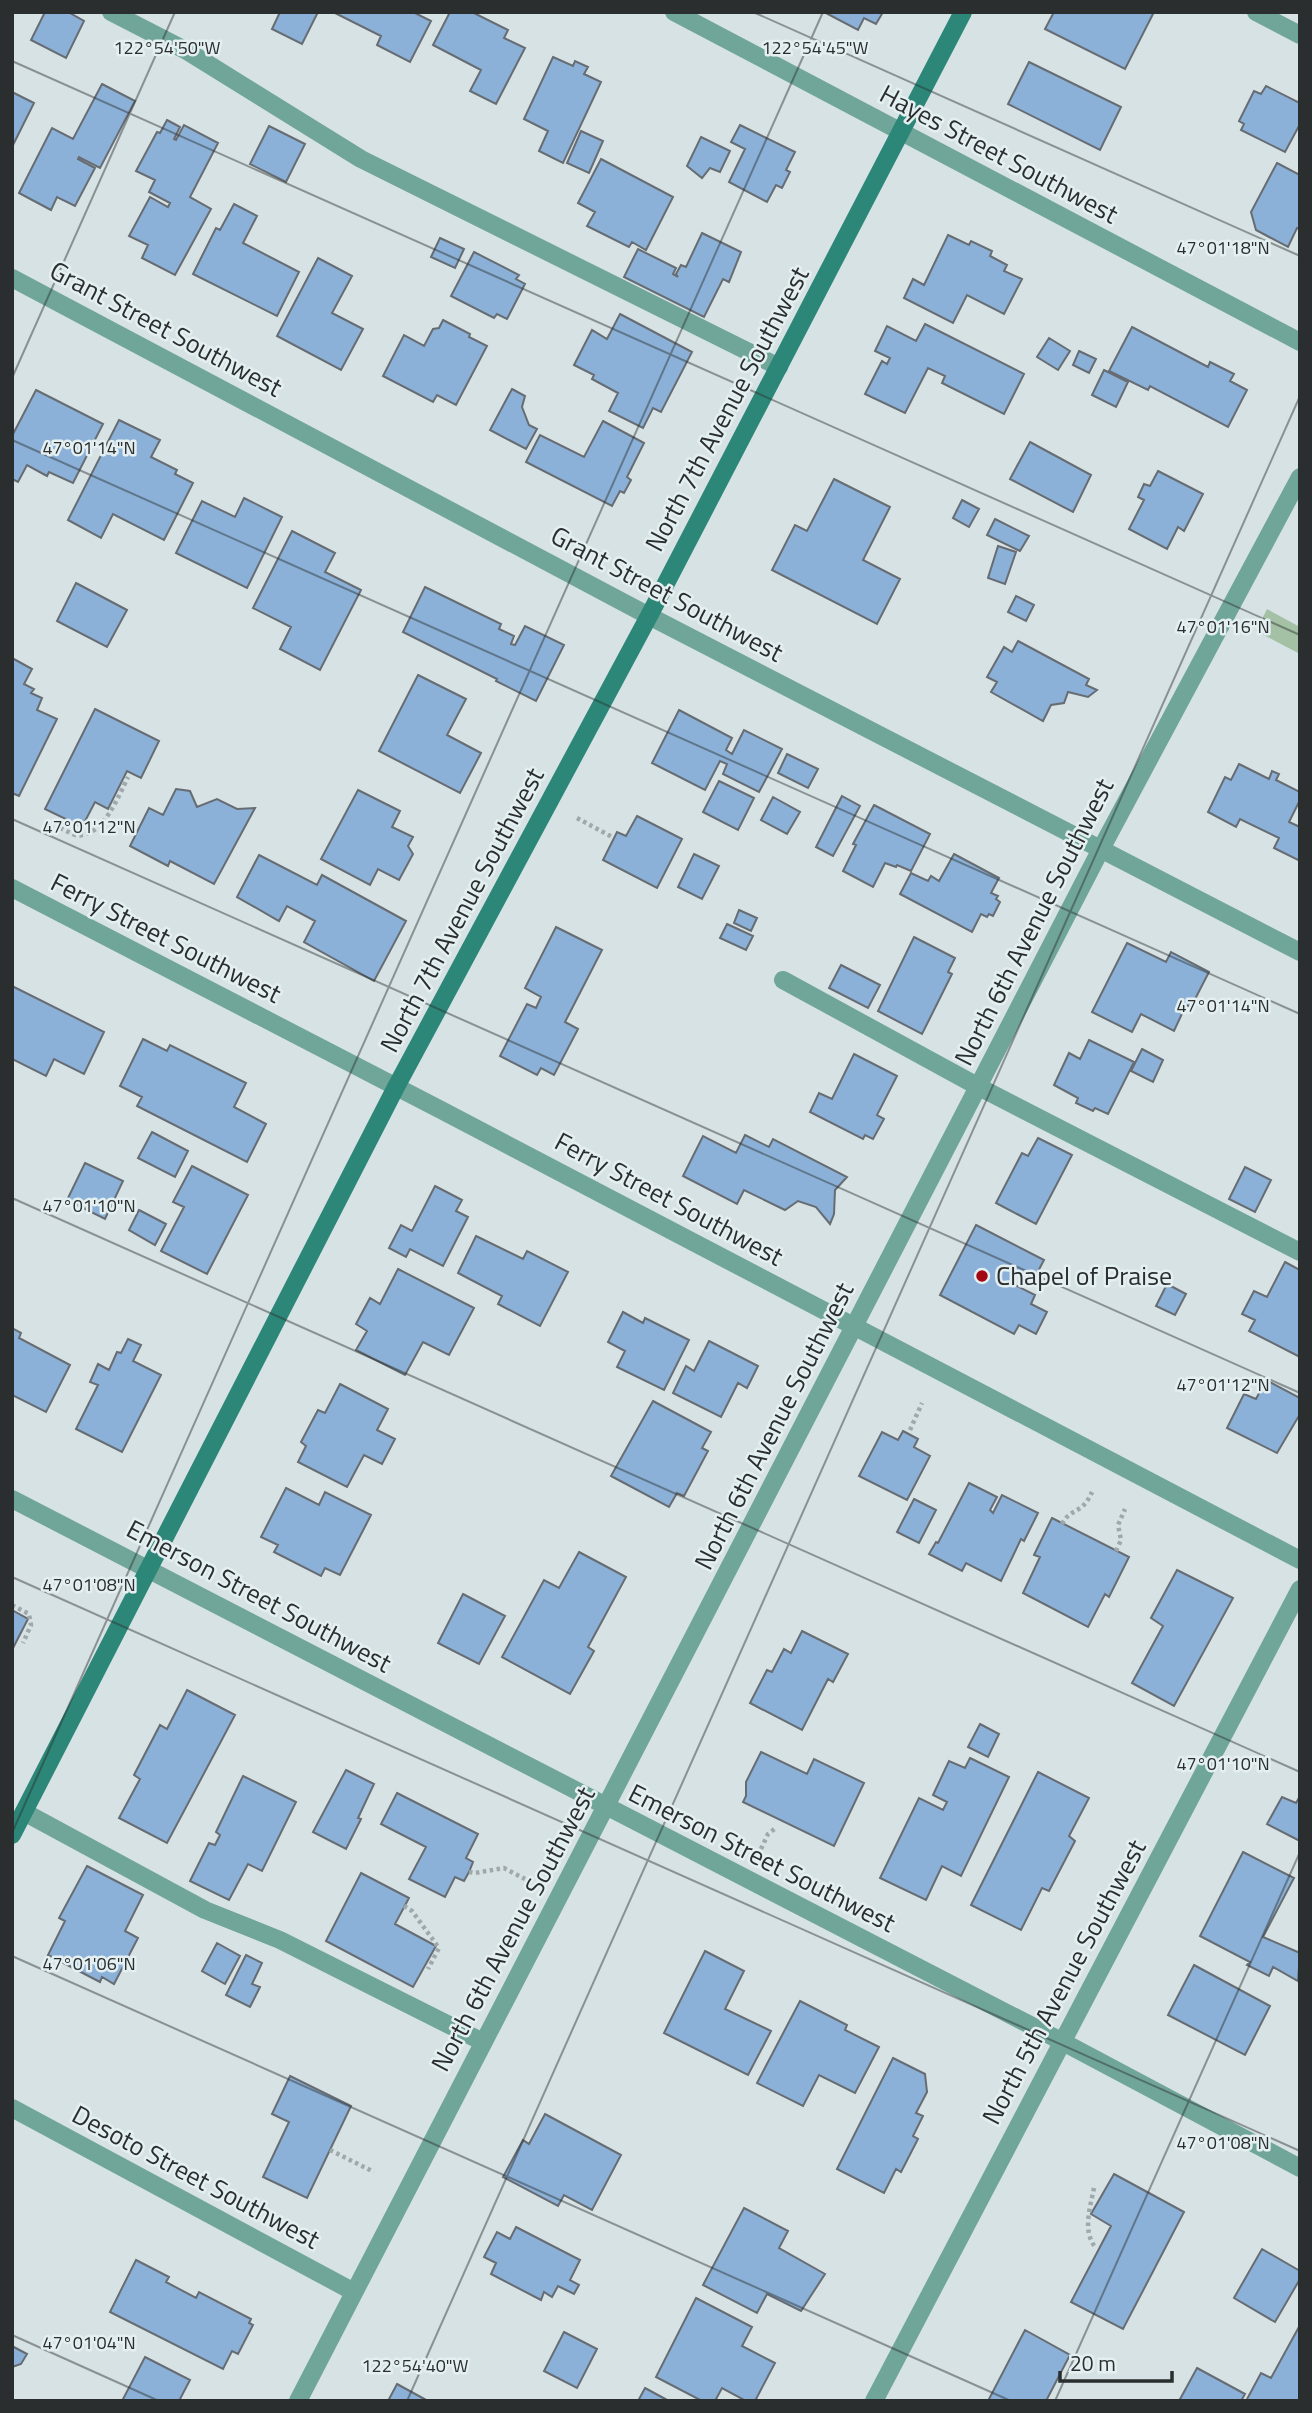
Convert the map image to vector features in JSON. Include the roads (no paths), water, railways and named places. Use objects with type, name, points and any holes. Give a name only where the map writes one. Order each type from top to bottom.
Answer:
[{"type":"street","points":[[111,12],[187,51],[361,159],[779,367]]},
{"type":"street","name":"Hayes Street Southwest","points":[[674,12],[1300,342]]},
{"type":"street","name":"North 7th Avenue Southwest","points":[[12,1835],[396,1087],[649,616],[963,12]]},
{"type":"street","points":[[1256,12],[1300,35]]},
{"type":"street","name":"Grant Street Southwest","points":[[12,278],[649,616],[1300,952]]},
{"type":"street","name":"North 6th Avenue Southwest","points":[[298,2401],[1101,849],[1300,477]]},
{"type":"street","name":"Ferry Street Southwest","points":[[12,888],[1300,1560]]},
{"type":"street","points":[[783,981],[979,1087],[1300,1252]]},
{"type":"street","name":"Emerson Street Southwest","points":[[12,1499],[1061,2041],[1300,2168]]},
{"type":"street","name":"North 5th Avenue Southwest","points":[[874,2401],[1300,1589]]},
{"type":"street","points":[[24,1812],[205,1910],[280,1940],[483,2042]]},
{"type":"street","name":"Desoto Street Southwest","points":[[12,2108],[354,2292]]},
{"type":"place","name":"Chapel of Praise","points":[[982,1276]]}]
